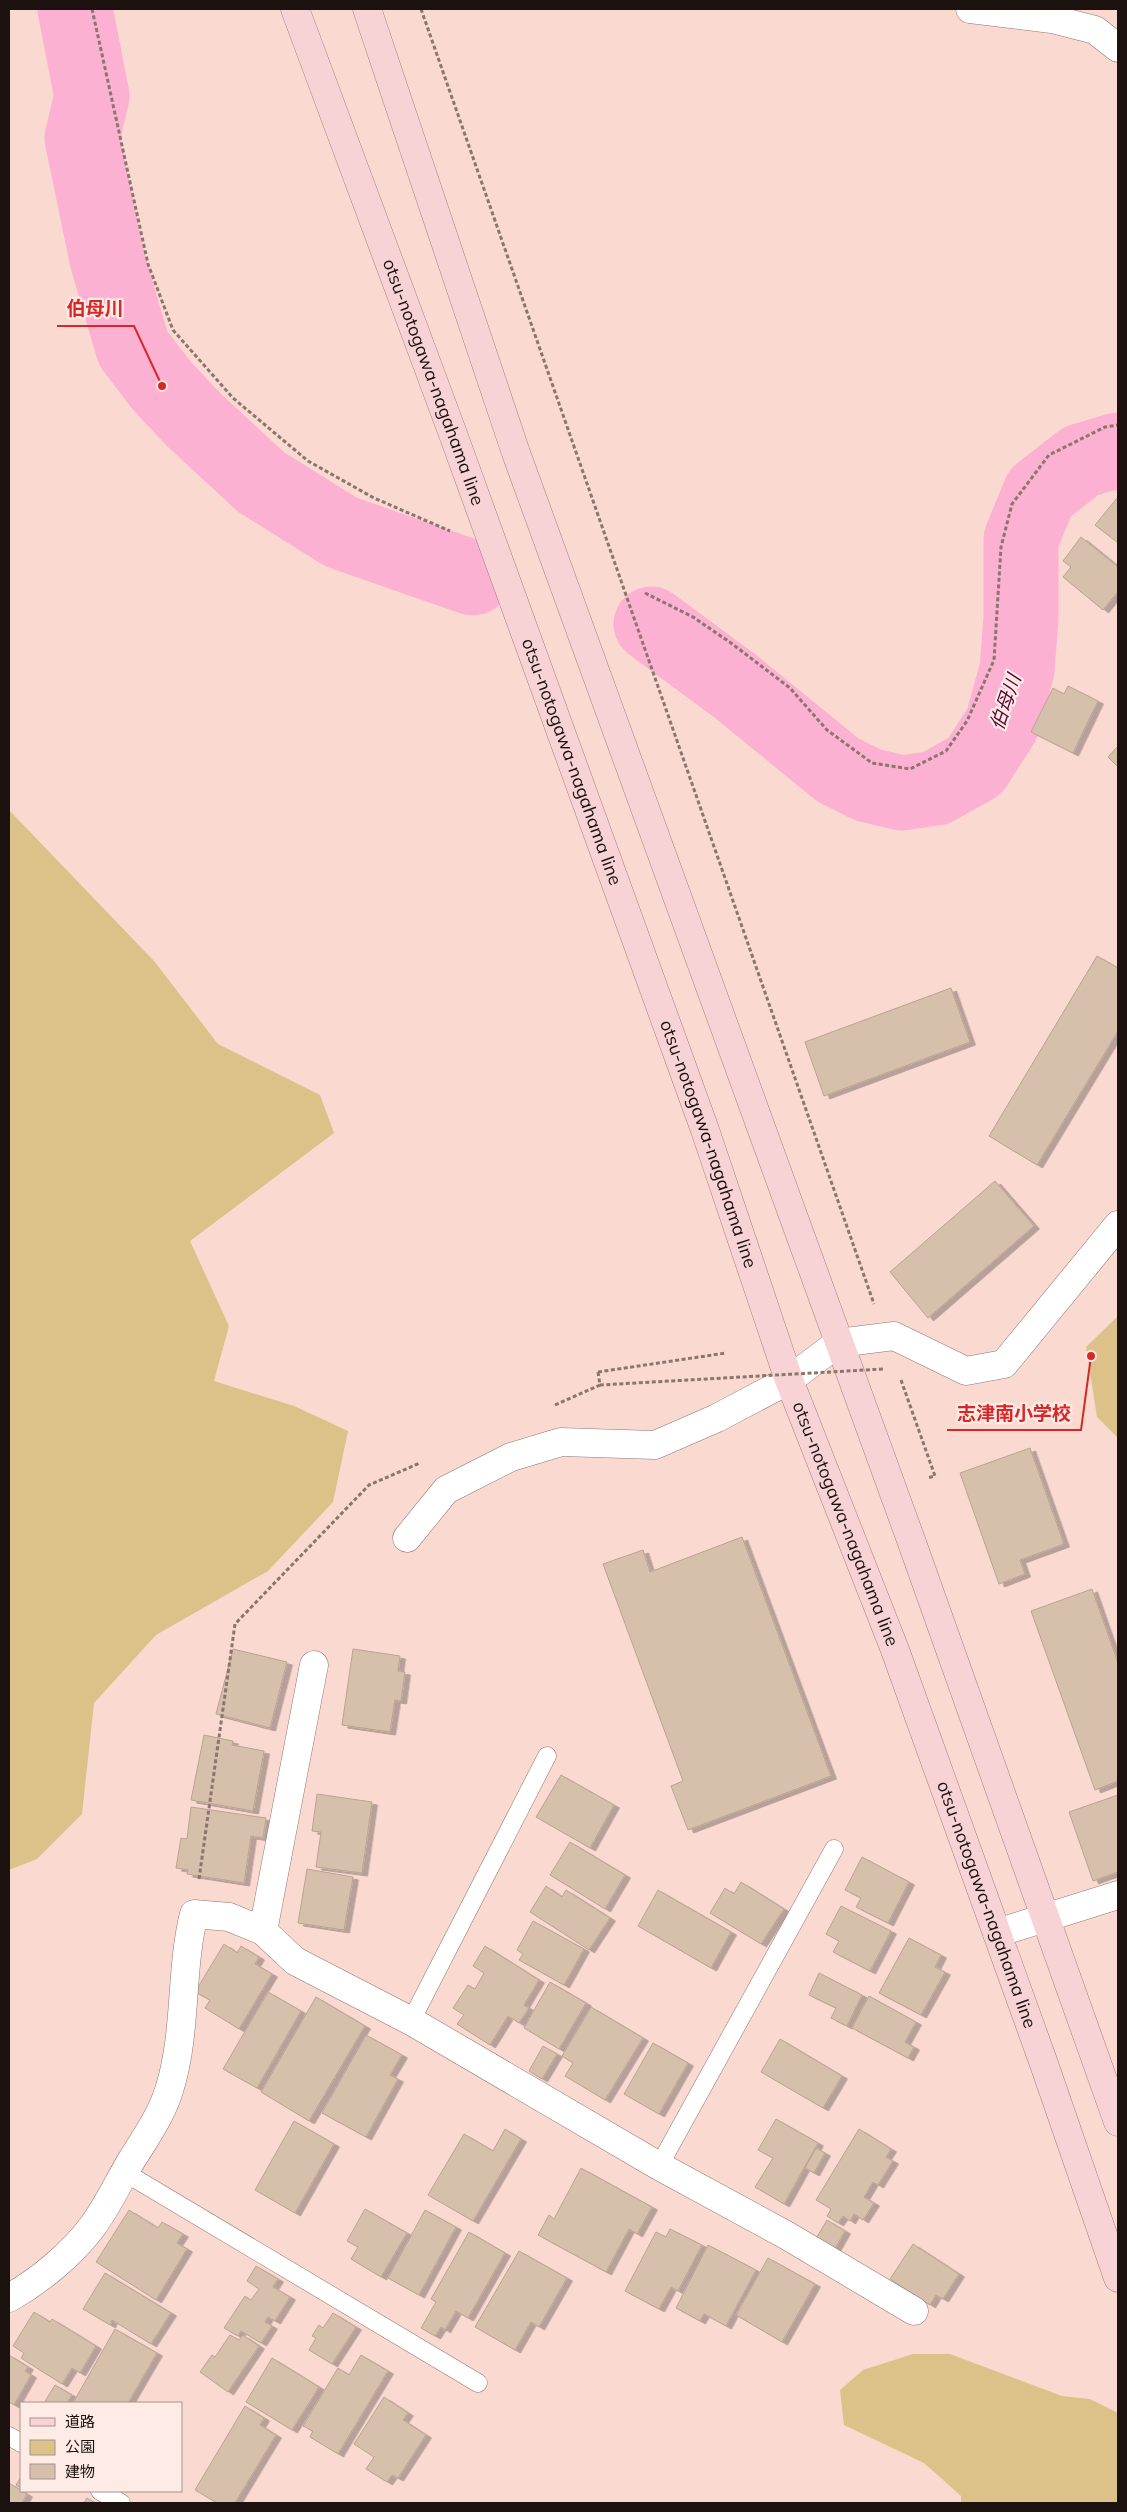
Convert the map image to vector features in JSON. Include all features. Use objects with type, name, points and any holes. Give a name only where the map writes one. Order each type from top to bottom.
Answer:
[{"type":"main road","name":"otsu-notogawa-nagahama line","points":[[295,9],[453,434],[692,1092],[789,1380],[894,1650],[1118,2278]]},
{"type":"main road","points":[[367,9],[516,453],[1118,2122]]},
{"type":"street","points":[[970,9],[1052,19],[1095,30],[1118,48]]},
{"type":"street","points":[[407,1538],[446,1490],[511,1457],[561,1442],[655,1445],[717,1418],[789,1380],[838,1342],[894,1336],[966,1371],[1004,1364],[1118,1225]]},
{"type":"street","points":[[263,1931],[314,1665]]},
{"type":"street","points":[[996,1933],[1118,1895]]},
{"type":"street","points":[[9,2298],[25,2289],[65,2256],[92,2227],[150,2130],[170,2088],[181,2026],[188,1938],[194,1914],[229,1917],[263,1931],[295,1961],[411,2021],[659,2166],[786,2235],[914,2312]]},
{"type":"lane","points":[[411,2021],[548,1756]]},
{"type":"lane","points":[[659,2166],[834,1849]]},
{"type":"lane","points":[[124,2172],[478,2383]]},
{"type":"lane","points":[[9,2436],[20,2442]]},
{"type":"lane","points":[[102,2492],[121,2503]]},
{"type":"path","points":[[92,9],[148,264],[173,330],[233,398],[308,461],[374,498],[456,532]]},
{"type":"path","points":[[421,9],[875,1307]]},
{"type":"path","points":[[645,593],[693,617],[732,643],[790,688],[827,730],[872,763],[910,769],[946,751],[967,721],[994,660],[1001,547],[1012,504],[1049,455],[1105,427],[1118,425]]},
{"type":"path","points":[[600,1385],[598,1372],[726,1352]]},
{"type":"path","points":[[547,1408],[600,1385],[884,1369]]},
{"type":"path","points":[[898,1373],[935,1476],[927,1478]]},
{"type":"path","points":[[194,1914],[235,1624],[369,1485],[422,1462]]},
{"type":"green space","points":[[9,810],[154,961],[218,1044],[320,1095],[334,1133],[190,1241],[229,1326],[214,1381],[294,1406],[348,1431],[333,1502],[268,1571],[156,1635],[94,1703],[82,1814],[37,1859],[9,1870]]},
{"type":"green space","points":[[1118,1316],[1118,1438],[1097,1417],[1086,1347]]},
{"type":"green space","points":[[913,2354],[950,2354],[1062,2396],[1090,2399],[1118,2413],[1118,2503],[961,2503],[961,2496],[924,2463],[844,2425],[840,2390],[863,2370]]},
{"type":"building","points":[[1118,497],[1118,543],[1095,525]]},
{"type":"building","points":[[1081,537],[1118,567],[1118,594],[1103,610],[1063,577],[1071,567],[1063,561]]},
{"type":"building","points":[[1068,686],[1098,701],[1073,753],[1031,732],[1053,688],[1064,694]]},
{"type":"building","points":[[1118,746],[1118,767],[1108,757]]},
{"type":"building","points":[[1097,956],[1118,968],[1118,1031],[1037,1165],[989,1136]]},
{"type":"building","points":[[951,988],[970,1042],[824,1096],[805,1042]]},
{"type":"building","points":[[995,1181],[1034,1226],[928,1318],[890,1272]]},
{"type":"building","points":[[1030,1448],[1064,1544],[1020,1560],[1025,1574],[999,1584],[960,1473]]},
{"type":"building","points":[[742,1537],[831,1776],[688,1830],[671,1786],[683,1781],[603,1564],[643,1550],[650,1572]]},
{"type":"building","points":[[1092,1589],[1118,1663],[1118,1781],[1095,1790],[1031,1611]]},
{"type":"building","points":[[233,1649],[287,1662],[270,1728],[216,1714]]},
{"type":"building","points":[[353,1649],[400,1656],[398,1671],[405,1672],[401,1701],[395,1700],[390,1732],[342,1725]]},
{"type":"building","points":[[204,1735],[233,1741],[232,1745],[264,1751],[253,1811],[191,1800]]},
{"type":"building","points":[[561,1775],[614,1805],[590,1848],[536,1817]]},
{"type":"building","points":[[317,1794],[372,1802],[362,1873],[316,1867],[321,1832],[312,1831]]},
{"type":"building","points":[[1118,1795],[1118,1872],[1093,1881],[1069,1812]]},
{"type":"building","points":[[191,1807],[266,1818],[263,1838],[251,1836],[244,1883],[187,1874],[188,1870],[176,1868],[181,1838],[187,1839]]},
{"type":"building","points":[[570,1842],[625,1875],[605,1909],[550,1875]]},
{"type":"building","points":[[862,1857],[909,1882],[888,1923],[856,1907],[861,1898],[845,1890]]},
{"type":"building","points":[[307,1869],[353,1877],[344,1930],[298,1923]]},
{"type":"building","points":[[741,1882],[784,1909],[761,1944],[710,1913],[725,1888],[734,1894]]},
{"type":"building","points":[[546,1886],[562,1897],[566,1890],[610,1918],[589,1950],[530,1912]]},
{"type":"building","points":[[658,1890],[731,1932],[711,1968],[638,1926]]},
{"type":"building","points":[[841,1906],[891,1931],[870,1971],[833,1952],[839,1941],[826,1934]]},
{"type":"building","points":[[533,1921],[584,1949],[564,1985],[519,1960],[523,1954],[517,1950]]},
{"type":"building","points":[[909,1938],[941,1955],[935,1967],[945,1972],[921,2015],[879,1993]]},
{"type":"building","points":[[224,1944],[237,1953],[241,1946],[259,1957],[255,1964],[272,1974],[239,2029],[205,2008],[210,2000],[195,1992]]},
{"type":"building","points":[[485,1946],[539,1980],[524,2005],[529,2008],[519,2023],[508,2016],[490,2045],[457,2024],[464,2015],[453,2008],[468,1985],[475,1989],[484,1973],[473,1966]]},
{"type":"building","points":[[819,1973],[862,1995],[847,2026],[831,2018],[836,2008],[809,1995]]},
{"type":"building","points":[[550,1982],[586,2003],[559,2049],[524,2028]]},
{"type":"building","points":[[268,1992],[301,2011],[257,2088],[223,2069]]},
{"type":"building","points":[[869,1996],[916,2022],[905,2042],[914,2047],[908,2058],[852,2028]]},
{"type":"building","points":[[316,1997],[365,2026],[309,2121],[261,2092]]},
{"type":"building","points":[[591,2007],[643,2038],[605,2100],[565,2076],[573,2063],[562,2056]]},
{"type":"building","points":[[366,2035],[402,2055],[390,2075],[398,2079],[366,2137],[322,2113]]},
{"type":"building","points":[[780,2039],[842,2076],[823,2108],[761,2072]]},
{"type":"building","points":[[653,2043],[688,2063],[659,2114],[624,2094]]},
{"type":"building","points":[[543,2046],[557,2054],[542,2079],[529,2071]]},
{"type":"building","points":[[776,2119],[818,2143],[784,2204],[755,2187],[773,2158],[758,2150]]},
{"type":"building","points":[[294,2121],[334,2144],[295,2213],[255,2190]]},
{"type":"building","points":[[505,2129],[521,2139],[473,2221],[428,2195],[464,2134],[493,2151]]},
{"type":"building","points":[[859,2129],[891,2149],[886,2157],[893,2161],[878,2185],[873,2182],[864,2197],[874,2203],[863,2220],[854,2214],[850,2221],[843,2216],[838,2223],[827,2216],[831,2209],[816,2200]]},
{"type":"building","points":[[816,2148],[825,2153],[814,2173],[805,2168]]},
{"type":"building","points":[[581,2168],[652,2207],[637,2234],[629,2229],[606,2272],[538,2235],[549,2215],[554,2219]]},
{"type":"building","points":[[365,2209],[407,2233],[381,2277],[351,2259],[358,2247],[347,2241]]},
{"type":"building","points":[[129,2210],[158,2228],[162,2222],[183,2234],[177,2243],[187,2249],[156,2300],[96,2262]]},
{"type":"building","points":[[425,2210],[456,2227],[419,2295],[388,2278]]},
{"type":"building","points":[[827,2220],[845,2231],[833,2252],[814,2242]]},
{"type":"building","points":[[670,2229],[702,2245],[678,2291],[671,2287],[659,2309],[625,2291],[656,2232],[666,2237]]},
{"type":"building","points":[[469,2232],[505,2253],[468,2318],[456,2311],[445,2330],[441,2327],[435,2336],[421,2328],[436,2302],[431,2299]]},
{"type":"building","points":[[913,2244],[959,2274],[943,2299],[936,2295],[930,2305],[890,2279]]},
{"type":"building","points":[[708,2245],[756,2270],[726,2326],[704,2314],[700,2321],[676,2308]]},
{"type":"building","points":[[519,2251],[567,2278],[539,2327],[531,2322],[515,2350],[475,2327]]},
{"type":"building","points":[[768,2258],[815,2284],[782,2342],[736,2315]]},
{"type":"building","points":[[256,2266],[278,2279],[273,2287],[290,2297],[275,2321],[268,2317],[265,2322],[272,2326],[261,2343],[241,2331],[238,2336],[224,2328],[245,2296],[251,2300],[259,2289],[247,2281]]},
{"type":"building","points":[[105,2273],[171,2313],[151,2344],[112,2320],[110,2325],[83,2309]]},
{"type":"building","points":[[34,2312],[50,2322],[52,2319],[96,2346],[80,2373],[72,2368],[62,2384],[21,2358],[24,2353],[13,2346]]},
{"type":"building","points":[[333,2313],[356,2327],[332,2364],[309,2350],[316,2338],[312,2336],[319,2325],[323,2328]]},
{"type":"building","points":[[115,2329],[157,2353],[129,2402],[74,2402]]},
{"type":"building","points":[[230,2335],[239,2340],[243,2335],[259,2346],[228,2392],[200,2372],[212,2355],[215,2357]]},
{"type":"building","points":[[9,2355],[28,2367],[25,2371],[31,2375],[14,2405],[9,2402]]},
{"type":"building","points":[[361,2355],[388,2371],[338,2454],[310,2437],[313,2431],[303,2426],[338,2368],[349,2375]]},
{"type":"building","points":[[272,2358],[319,2387],[292,2430],[246,2402]]},
{"type":"building","points":[[55,2385],[72,2395],[68,2402],[45,2402]]},
{"type":"building","points":[[384,2397],[408,2413],[403,2420],[426,2435],[398,2478],[392,2475],[387,2482],[366,2469],[374,2457],[354,2444]]},
{"type":"building","points":[[245,2406],[264,2418],[260,2425],[276,2435],[235,2503],[217,2503],[195,2490]]},
{"type":"building","points":[[20,2479],[20,2487],[16,2485]]},
{"type":"building","points":[[9,2483],[20,2490],[20,2492],[27,2494],[22,2503],[9,2503]]},
{"type":"building","points":[[87,2498],[95,2503],[84,2503]]},
{"type":"waterway","name":"伯母川","points":[[75,9],[92,96],[82,138],[107,259],[133,348],[162,386],[194,420],[261,482],[341,532],[473,578]]},
{"type":"waterway","name":"伯母川","points":[[651,624],[735,686],[838,770],[868,785],[902,793],[936,788],[975,766],[1002,724],[1017,670],[1021,618],[1021,539],[1040,493],[1081,461],[1118,450]]},
{"type":"place","name":"伯母川","points":[[162,386]]},
{"type":"place","name":"志津南小学校","points":[[1091,1356]]}]
